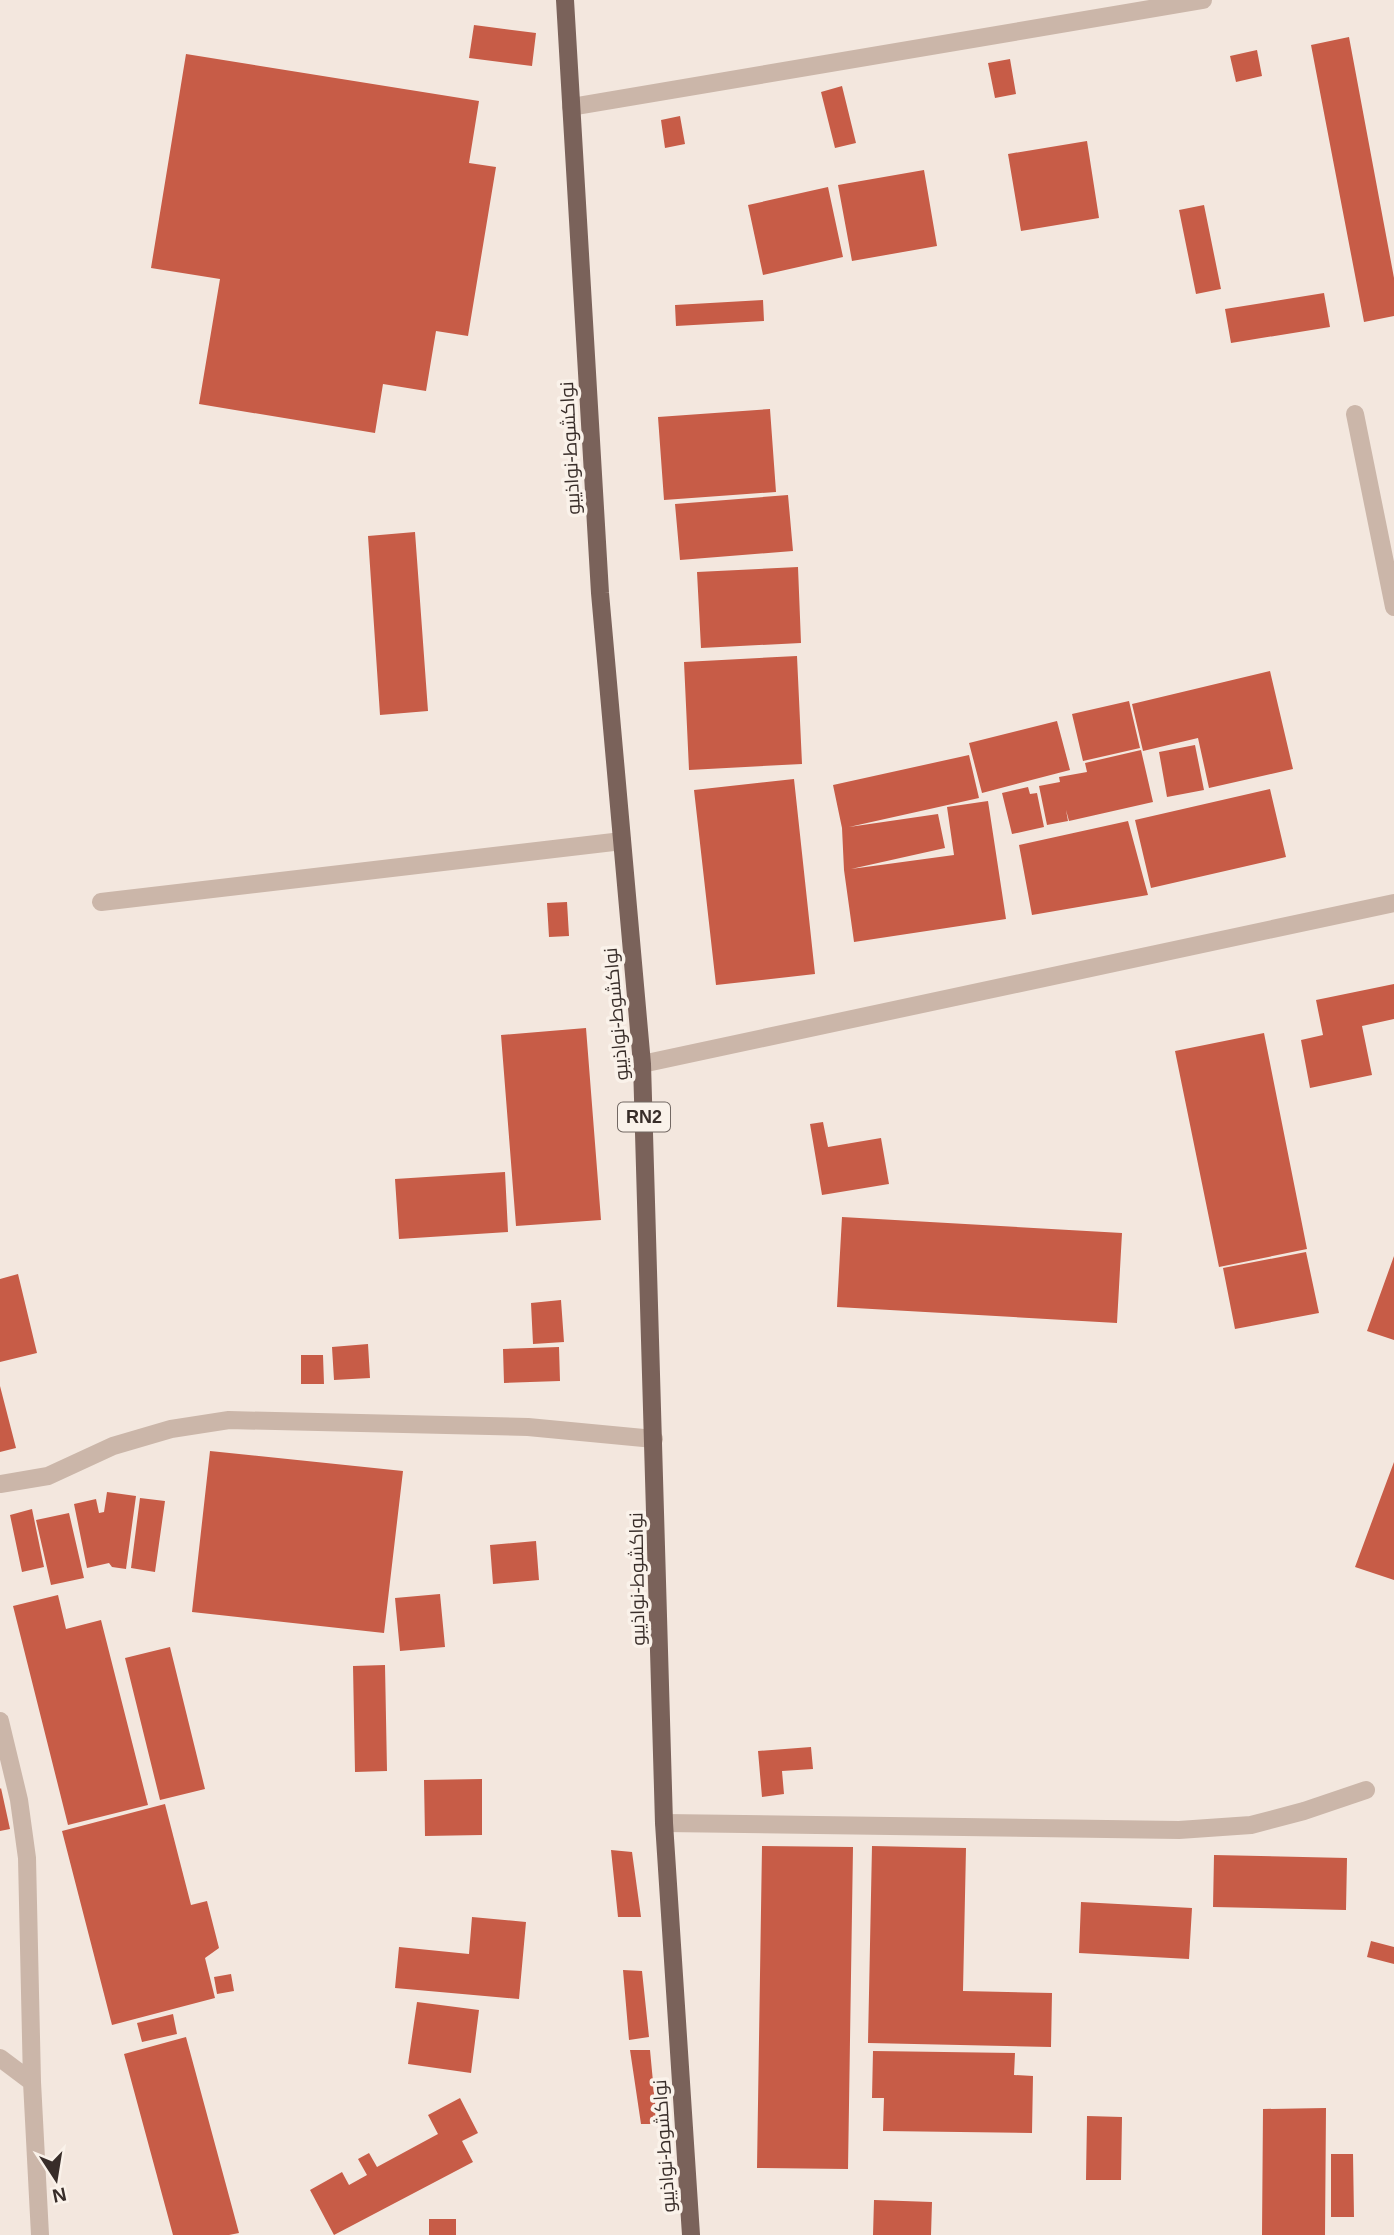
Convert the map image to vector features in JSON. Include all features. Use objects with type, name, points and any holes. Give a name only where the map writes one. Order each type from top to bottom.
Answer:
[{"type":"main road","name":"نواكشوط-نواذيبو","points":[[565,0],[600,593],[642,1064],[664,1822],[691,2235]]},
{"type":"street","points":[[571,107],[1203,0]]},
{"type":"street","points":[[1355,414],[1394,607]]},
{"type":"street","points":[[101,902],[622,841]]},
{"type":"street","points":[[642,1064],[1394,903]]},
{"type":"street","points":[[0,1484],[48,1476],[113,1446],[171,1429],[229,1420],[528,1427],[654,1439]]},
{"type":"street","points":[[0,1721],[19,1800],[27,1858],[32,2082],[40,2235]]},
{"type":"street","points":[[664,1822],[1179,1830],[1251,1825],[1366,1790]]},
{"type":"street","points":[[0,2058],[32,2082]]},
{"type":"building","points":[[474,25],[536,33],[532,66],[469,58]]},
{"type":"building","points":[[1349,37],[1394,278],[1394,316],[1364,322],[1311,45]]},
{"type":"building","points":[[1257,50],[1262,76],[1236,82],[1230,56]]},
{"type":"building","points":[[186,54],[479,101],[469,163],[496,167],[468,336],[436,331],[426,391],[383,384],[375,433],[199,404],[220,279],[151,268]]},
{"type":"building","points":[[1010,59],[1016,94],[995,98],[988,63]]},
{"type":"building","points":[[842,86],[856,143],[835,148],[821,92]]},
{"type":"building","points":[[680,116],[685,144],[665,148],[661,120]]},
{"type":"building","points":[[1087,141],[1099,218],[1021,231],[1008,154]]},
{"type":"building","points":[[924,170],[937,246],[852,261],[838,185]]},
{"type":"building","points":[[828,187],[843,257],[763,275],[748,205]]},
{"type":"building","points":[[1204,205],[1221,289],[1196,294],[1179,210]]},
{"type":"building","points":[[1324,293],[1330,327],[1231,343],[1225,309]]},
{"type":"building","points":[[763,300],[764,321],[676,326],[675,305]]},
{"type":"building","points":[[770,409],[776,492],[664,500],[658,417]]},
{"type":"building","points":[[788,495],[793,551],[680,560],[675,504]]},
{"type":"building","points":[[415,532],[428,711],[380,715],[368,536]]},
{"type":"building","points":[[798,567],[801,643],[701,648],[697,572]]},
{"type":"building","points":[[797,656],[802,764],[689,770],[684,662]]},
{"type":"building","points":[[1270,671],[1293,769],[1209,788],[1198,738],[1143,751],[1132,704]]},
{"type":"building","points":[[1129,701],[1140,748],[1083,761],[1072,714]]},
{"type":"building","points":[[1057,721],[1070,770],[982,793],[969,743]]},
{"type":"building","points":[[1195,745],[1204,790],[1167,797],[1159,752]]},
{"type":"building","points":[[1141,750],[1153,802],[1069,821],[1066,810],[1068,821],[1047,825],[1039,786],[1060,782],[1059,777],[1087,772],[1085,763]]},
{"type":"building","points":[[969,755],[979,798],[849,827],[938,814],[945,848],[851,869],[954,855],[947,807],[988,801],[1006,919],[854,942],[844,870],[842,828],[833,785]]},
{"type":"building","points":[[794,779],[815,974],[716,985],[694,790]]},
{"type":"building","points":[[1028,787],[1030,794],[1037,793],[1044,827],[1012,834],[1002,793]]},
{"type":"building","points":[[1270,789],[1286,857],[1151,888],[1135,820]]},
{"type":"building","points":[[1128,821],[1148,895],[1032,915],[1019,845]]},
{"type":"building","points":[[567,902],[569,936],[549,937],[547,903]]},
{"type":"building","points":[[1394,984],[1394,1019],[1362,1026],[1372,1075],[1310,1088],[1301,1040],[1323,1035],[1316,1000]]},
{"type":"building","points":[[586,1028],[601,1220],[516,1226],[501,1035]]},
{"type":"building","points":[[1264,1033],[1307,1249],[1219,1267],[1175,1051]]},
{"type":"building","points":[[823,1122],[828,1147],[881,1138],[889,1184],[822,1195],[810,1124]]},
{"type":"building","points":[[505,1172],[508,1232],[399,1239],[395,1179]]},
{"type":"building","points":[[842,1217],[1122,1233],[1117,1323],[837,1307]]},
{"type":"building","points":[[1306,1252],[1319,1313],[1235,1329],[1223,1268]]},
{"type":"building","points":[[1394,1256],[1394,1340],[1367,1331]]},
{"type":"building","points":[[18,1274],[37,1353],[0,1362],[0,1279]]},
{"type":"building","points":[[561,1300],[564,1342],[533,1344],[531,1303]]},
{"type":"building","points":[[368,1344],[370,1378],[334,1380],[332,1347]]},
{"type":"building","points":[[559,1347],[560,1381],[504,1383],[503,1349]]},
{"type":"building","points":[[301,1355],[323,1355],[324,1384],[301,1384]]},
{"type":"building","points":[[0,1386],[16,1448],[0,1452]]},
{"type":"building","points":[[210,1451],[403,1471],[384,1633],[192,1612]]},
{"type":"building","points":[[1394,1462],[1394,1580],[1355,1567]]},
{"type":"building","points":[[107,1492],[136,1496],[126,1569],[112,1567],[109,1563],[87,1568],[74,1504],[96,1499],[99,1513],[104,1512]]},
{"type":"building","points":[[140,1498],[165,1501],[155,1572],[131,1568]]},
{"type":"building","points":[[32,1509],[44,1567],[22,1572],[10,1515]]},
{"type":"building","points":[[69,1513],[84,1578],[51,1585],[36,1520]]},
{"type":"building","points":[[536,1541],[539,1580],[493,1584],[490,1545]]},
{"type":"building","points":[[440,1594],[445,1647],[400,1651],[395,1598]]},
{"type":"building","points":[[58,1595],[66,1629],[101,1620],[148,1805],[68,1825],[13,1606]]},
{"type":"building","points":[[170,1647],[205,1789],[160,1800],[125,1658]]},
{"type":"building","points":[[385,1665],[387,1771],[355,1772],[353,1666]]},
{"type":"building","points":[[811,1747],[813,1769],[782,1771],[784,1794],[762,1797],[758,1751]]},
{"type":"building","points":[[482,1779],[482,1835],[425,1836],[424,1780]]},
{"type":"building","points":[[0,1789],[10,1829],[0,1831]]},
{"type":"building","points":[[165,1804],[191,1905],[207,1901],[219,1948],[205,1958],[215,1998],[112,2025],[62,1831]]},
{"type":"building","points":[[762,1846],[853,1847],[848,2169],[757,2168]]},
{"type":"building","points":[[872,1846],[966,1848],[963,1991],[1052,1993],[1051,2047],[868,2043]]},
{"type":"building","points":[[611,1850],[632,1852],[641,1917],[618,1917]]},
{"type":"building","points":[[1214,1855],[1347,1858],[1346,1910],[1213,1907]]},
{"type":"building","points":[[1081,1902],[1192,1908],[1189,1959],[1079,1953]]},
{"type":"building","points":[[472,1917],[526,1922],[519,1999],[395,1988],[399,1947],[469,1954]]},
{"type":"building","points":[[1371,1941],[1394,1947],[1394,1964],[1367,1957]]},
{"type":"building","points":[[623,1970],[642,1971],[649,2037],[629,2040]]},
{"type":"building","points":[[231,1974],[234,1991],[217,1994],[214,1977]]},
{"type":"building","points":[[417,2002],[479,2010],[471,2073],[408,2064]]},
{"type":"building","points":[[173,2014],[177,2034],[142,2042],[137,2023]]},
{"type":"building","points":[[186,2037],[239,2233],[173,2235],[124,2054]]},
{"type":"building","points":[[630,2050],[650,2050],[657,2124],[641,2124]]},
{"type":"building","points":[[873,2051],[1015,2053],[1014,2075],[1033,2076],[1032,2133],[883,2131],[884,2098],[872,2098]]},
{"type":"building","points":[[460,2098],[478,2133],[462,2141],[473,2162],[334,2235],[310,2190],[342,2172],[349,2185],[367,2175],[358,2159],[369,2153],[377,2167],[438,2134],[428,2115]]},
{"type":"building","points":[[1326,2108],[1325,2235],[1262,2235],[1263,2109]]},
{"type":"building","points":[[1087,2116],[1122,2117],[1121,2180],[1086,2180]]},
{"type":"building","points":[[1331,2154],[1353,2154],[1354,2217],[1331,2217]]},
{"type":"building","points":[[874,2200],[932,2202],[931,2235],[873,2235]]},
{"type":"building","points":[[429,2219],[456,2219],[456,2235],[429,2235]]}]
